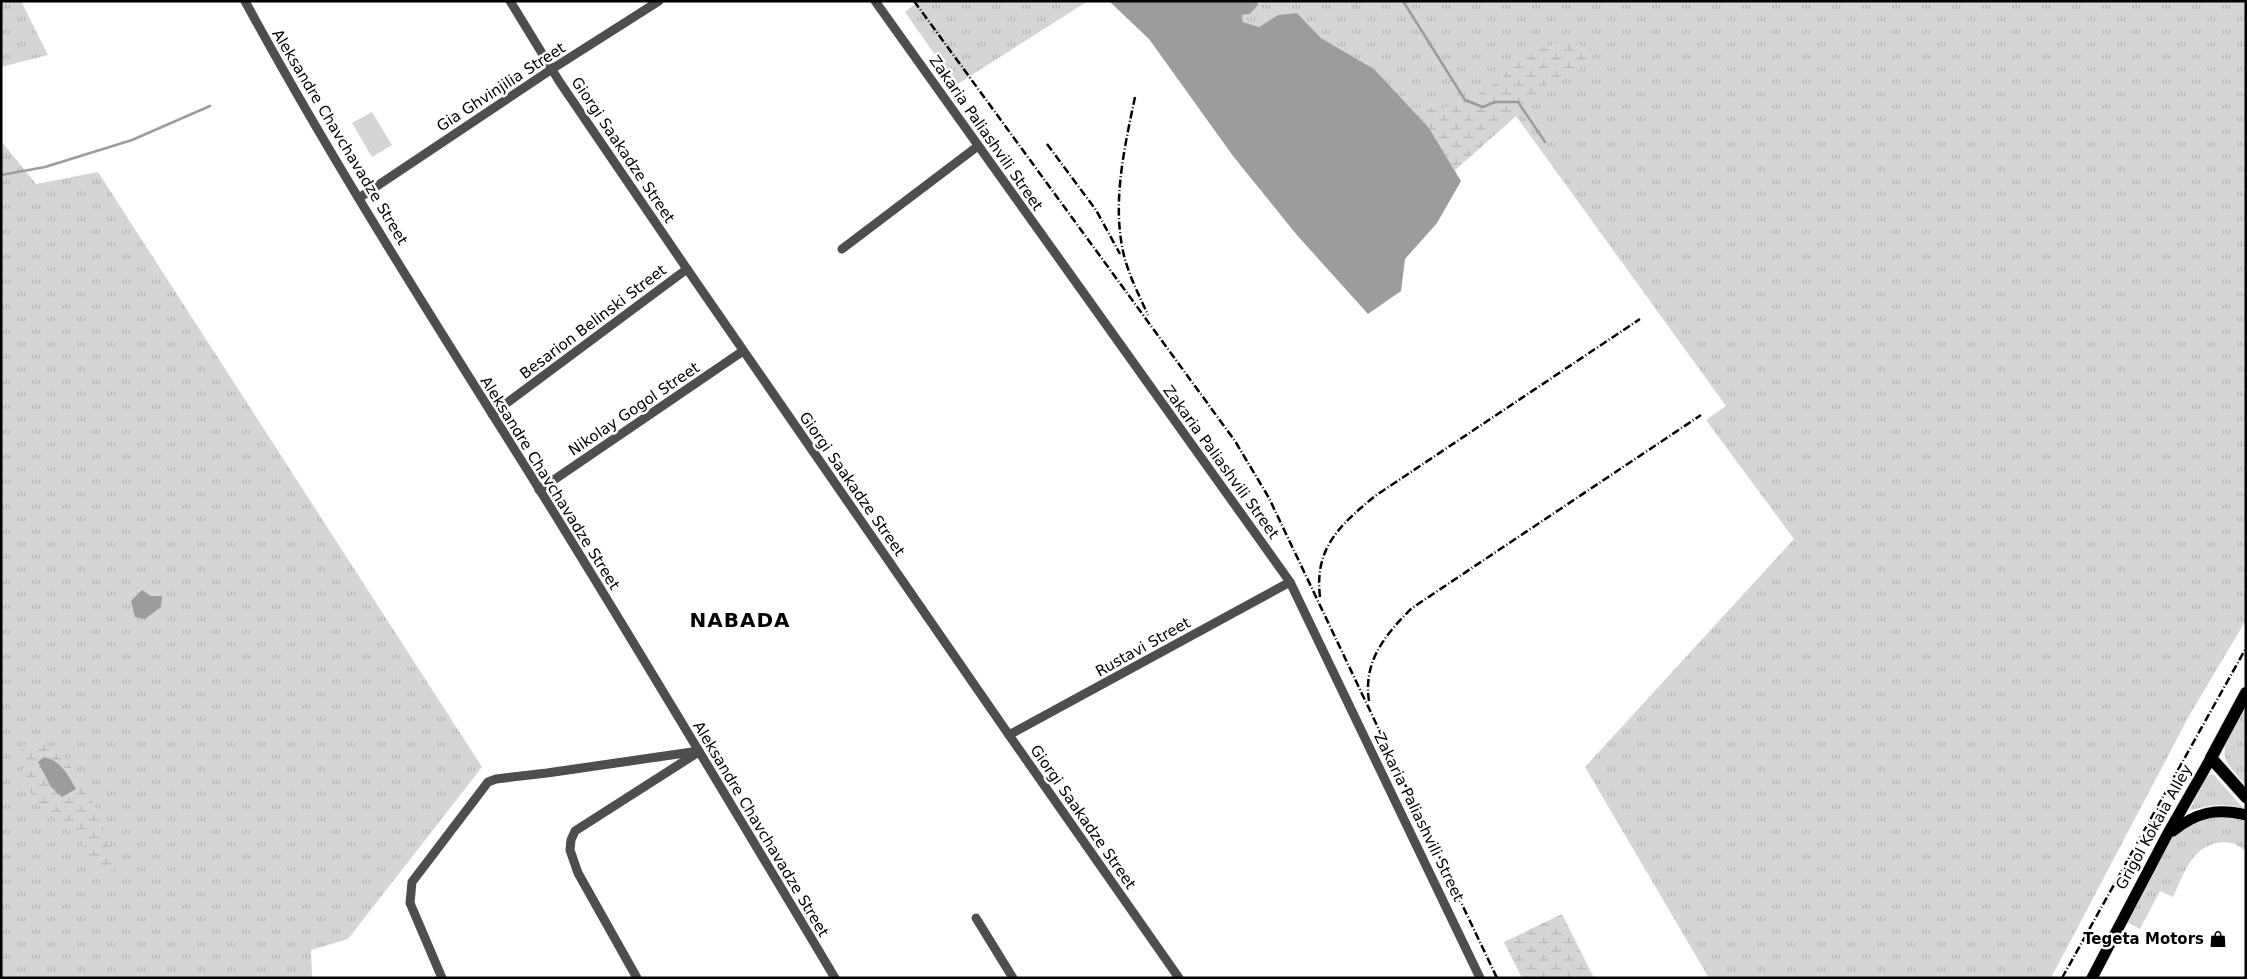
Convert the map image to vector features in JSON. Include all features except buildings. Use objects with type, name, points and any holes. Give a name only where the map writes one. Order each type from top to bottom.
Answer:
[{"type":"highway","name":"Grigol Kokaia Alley","points":[[2211,758],[2246,693]]},
{"type":"highway","points":[[2211,758],[2246,797]]},
{"type":"main road","name":"Grigol Kokaia Alley","points":[[2092,978],[2167,835],[2211,758]]},
{"type":"main road","points":[[2167,835],[2187,819],[2198,815],[2230,812],[2246,815]]},
{"type":"street","name":"Aleksandre Chavchavadze Street","points":[[245,1],[278,62],[359,198],[699,751],[835,978]]},
{"type":"street","name":"Giorgi Saakadze Street","points":[[510,1],[552,69],[743,351],[1180,978]]},
{"type":"street","name":"Gia Ghvinjilia Street","points":[[359,198],[552,69],[659,1]]},
{"type":"street","name":"Zakaria Paliashvili Street","points":[[875,1],[1290,582],[1480,978]]},
{"type":"street","points":[[842,249],[978,146]]},
{"type":"street","name":"Besarion Belinski Street","points":[[492,414],[687,269]]},
{"type":"street","name":"Nikolay Gogol Street","points":[[539,490],[743,351]]},
{"type":"street","name":"Rustavi Street","points":[[1009,735],[1290,582]]},
{"type":"street","points":[[442,978],[410,903],[412,882],[488,782],[496,779],[699,751]]},
{"type":"street","points":[[637,978],[578,873],[570,850],[571,840],[575,831],[699,751]]},
{"type":"street","points":[[976,918],[1013,978]]},
{"type":"green space","points":[[1,1],[21,1],[48,55],[1,67]]},
{"type":"green space","points":[[919,1],[1088,1],[956,85],[905,12]]},
{"type":"green space","points":[[1257,1],[2246,1],[2246,620],[2189,716],[2051,978],[1709,978],[1585,767],[1794,539],[1706,420],[1726,406],[1516,116],[1455,170],[1429,128],[1374,69],[1321,38],[1297,13],[1278,15],[1259,27],[1243,22],[1242,15],[1250,14],[1258,5]]},
{"type":"green space","points":[[1330,1],[1364,1],[1349,10]]},
{"type":"green space","points":[[1379,1],[1412,1],[1392,8]]},
{"type":"green space","points":[[1568,40],[1592,50],[1579,70],[1551,80],[1516,116],[1455,170],[1429,128],[1410,107],[1441,109],[1480,93],[1501,79],[1519,55]]},
{"type":"green space","points":[[372,112],[392,145],[372,157],[352,123]]},
{"type":"green space","points":[[1,141],[36,184],[98,172],[482,767],[348,939],[311,950],[312,978],[1,978]]},
{"type":"green space","points":[[2246,704],[2246,785],[2226,760],[2225,747]]},
{"type":"green space","points":[[40,740],[64,757],[91,797],[115,858],[110,875],[94,865],[81,841],[35,801],[23,778],[21,747]]},
{"type":"green space","points":[[2211,774],[2244,809],[2216,805],[2189,811],[2206,777]]},
{"type":"green space","points":[[2246,815],[2246,852],[2240,847],[2226,842],[2219,842],[2206,847],[2191,861],[2173,897],[2160,891],[2140,929],[2123,920],[2167,835],[2187,819]]},
{"type":"green space","points":[[1562,914],[1594,978],[1522,978],[1504,942]]},
{"type":"shaded area","points":[[1109,1],[1257,1],[1258,5],[1250,14],[1242,15],[1243,22],[1259,27],[1278,15],[1297,13],[1321,38],[1374,69],[1429,128],[1461,181],[1437,223],[1405,259],[1401,291],[1368,314],[1296,234],[1233,156],[1149,39]]},
{"type":"shaded area","points":[[142,590],[151,596],[162,596],[161,607],[145,619],[135,617],[131,601]]},
{"type":"shaded area","points":[[44,757],[59,765],[76,789],[62,797],[51,787],[38,762]]},
{"type":"waterway","points":[[1403,1],[1465,100],[1483,107],[1495,102],[1518,102],[1545,142]]},
{"type":"waterway","points":[[1,175],[45,167],[132,140],[210,106]]},
{"type":"railway","points":[[914,1],[1235,441],[1269,498],[1497,978]]},
{"type":"railway","points":[[1135,97],[1121,171],[1120,227],[1126,264],[1148,315]]},
{"type":"railway","points":[[1047,144],[1096,210],[1120,254]]},
{"type":"railway","points":[[1320,597],[1319,580],[1321,565],[1326,551],[1332,539],[1362,507],[1375,496],[1640,319]]},
{"type":"railway","points":[[1369,701],[1369,673],[1378,650],[1393,628],[1412,608],[1701,415]]},
{"type":"railway","points":[[2062,978],[2246,648]]},
{"type":"place","name":"Tegeta Motors","points":[[2218,939]]},
{"type":"district","name":"NABADA","points":[[740,620]]}]
